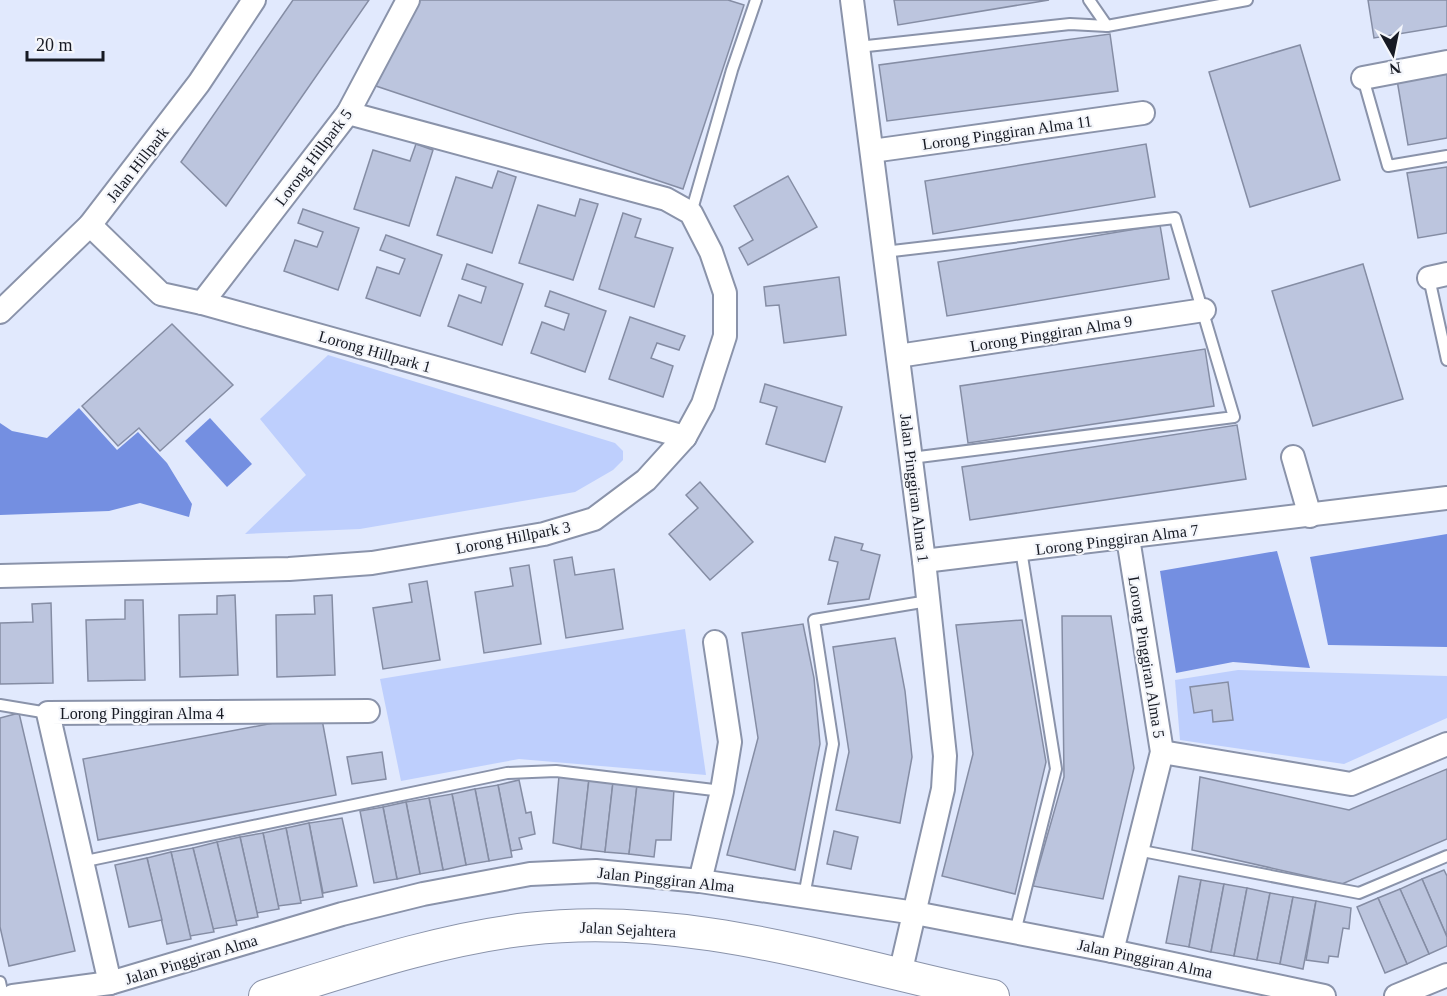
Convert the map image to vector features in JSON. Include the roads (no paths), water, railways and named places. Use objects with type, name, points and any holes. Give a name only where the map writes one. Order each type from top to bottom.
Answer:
[{"type":"main road","name":"Jalan Sejahtera","points":[[265,996],[460,941],[528,928],[592,925],[704,935],[768,945],[991,996]]},
{"type":"street","name":"Jalan Hillpark","points":[[0,312],[90,225],[199,83],[254,0]]},
{"type":"street","name":"Lorong Hillpark 5","points":[[202,303],[348,113],[408,0]]},
{"type":"street","name":"Jalan Pinggiran Alma 1","points":[[852,0],[924,561],[945,756],[943,789],[900,974]]},
{"type":"street","points":[[1363,78],[1447,62]]},
{"type":"street","points":[[348,113],[666,199],[691,213]]},
{"type":"street","name":"Lorong Pinggiran Alma 11","points":[[872,151],[1143,113]]},
{"type":"street","name":"Lorong Hillpark 3","points":[[0,576],[289,568],[372,563],[544,534],[594,519],[646,480],[685,437],[703,404],[725,336],[725,293],[711,252],[691,213]]},
{"type":"street","name":"Lorong Hillpark 1","points":[[90,225],[160,294],[202,303],[685,437]]},
{"type":"street","name":"Lorong Pinggiran Alma 9","points":[[898,356],[1204,310]]},
{"type":"street","points":[[1293,457],[1310,516]]},
{"type":"street","name":"Lorong Pinggiran Alma 7","points":[[924,561],[1447,498]]},
{"type":"street","name":"Lorong Pinggiran Alma 5","points":[[1112,951],[1162,752],[1128,537]]},
{"type":"street","points":[[700,881],[722,791],[730,742],[715,642]]},
{"type":"street","name":"Lorong Pinggiran Alma 4","points":[[110,983],[48,713],[368,711]]},
{"type":"street","points":[[1162,752],[1351,784],[1447,744]]},
{"type":"street","name":"Jalan Pinggiran Alma","points":[[13,996],[110,983],[342,914],[423,894],[530,874],[596,871],[700,881],[915,913],[1112,951],[1324,996]]},
{"type":"street","points":[[1396,996],[1447,975]]},
{"type":"lane","points":[[691,213],[732,70],[756,0]]},
{"type":"lane","points":[[1089,0],[1107,26]]},
{"type":"lane","points":[[858,47],[1070,24],[1107,26],[1247,0]]},
{"type":"lane","points":[[1363,78],[1388,166],[1447,156]]},
{"type":"lane","points":[[884,252],[1175,218],[1234,417],[911,458]]},
{"type":"lane","points":[[1438,276],[1447,360]]},
{"type":"lane","points":[[1015,932],[1056,769],[1021,550]]},
{"type":"lane","points":[[804,896],[833,744],[814,620],[928,602]]},
{"type":"lane","points":[[0,705],[48,713]]},
{"type":"lane","points":[[81,862],[507,773],[556,771],[722,791]]},
{"type":"lane","points":[[1137,850],[1359,894],[1447,856]]},
{"type":"lane","points":[[0,982],[3,996]]},
{"type":"water","points":[[79,408],[117,450],[138,432],[167,463],[192,504],[189,517],[140,503],[109,511],[0,515],[0,423],[12,431],[47,438]]},
{"type":"water","points":[[210,418],[252,464],[227,487],[185,441]]},
{"type":"water","points":[[1447,534],[1447,647],[1328,645],[1310,557]]},
{"type":"water","points":[[1277,551],[1310,668],[1233,662],[1176,673],[1160,571]]}]
